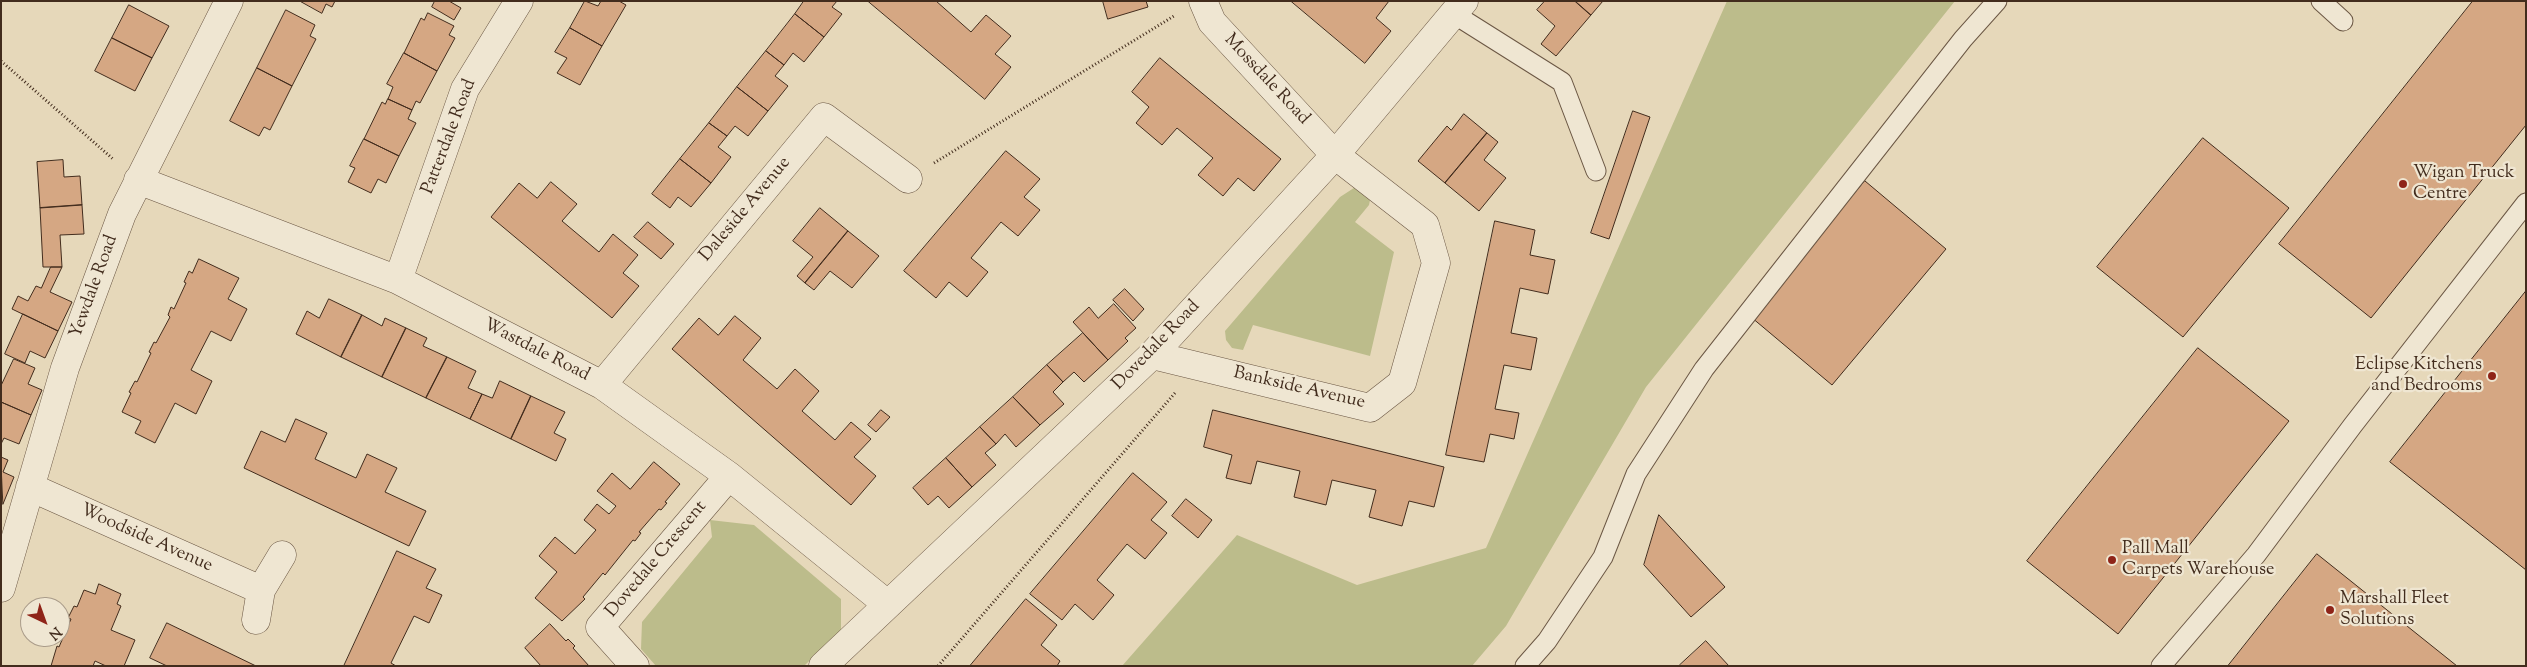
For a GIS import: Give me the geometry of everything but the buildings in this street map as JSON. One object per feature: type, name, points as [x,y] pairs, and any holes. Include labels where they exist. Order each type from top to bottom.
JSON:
[{"type":"street","name":"Yewdale Road","points":[[1,588],[65,368],[122,214],[229,1]]},
{"type":"street","name":"Patterdale Road","points":[[398,280],[465,89],[519,1]]},
{"type":"street","name":"Mossdale Road","points":[[1192,6],[1212,22],[1336,154]]},
{"type":"street","name":"Dovedale Road","points":[[824,666],[887,604],[1152,355],[1336,154],[1459,7]]},
{"type":"street","name":"Daleside Avenue","points":[[602,385],[824,117],[908,179]]},
{"type":"street","name":"Bankside Avenue","points":[[1152,355],[1370,408],[1402,383],[1436,263],[1425,225],[1336,154]]},
{"type":"street","name":"Wastdale Road","points":[[138,180],[398,280],[602,385],[729,476],[887,604]]},
{"type":"street","name":"Dovedale Crescent","points":[[635,666],[600,628],[729,476]]},
{"type":"street","name":"Woodside Avenue","points":[[30,487],[261,590]]},
{"type":"street","points":[[256,620],[261,590],[282,555]]},
{"type":"lane","points":[[1526,666],[1547,641],[1603,557],[1636,474],[1704,369],[1939,69],[1997,1]]},
{"type":"lane","points":[[2321,1],[2343,21]]},
{"type":"lane","points":[[1459,7],[1562,82],[1596,171]]},
{"type":"lane","points":[[2161,666],[2256,555],[2353,425],[2526,203]]},
{"type":"path","points":[[908,179],[1192,6]]},
{"type":"path","points":[[1,61],[138,180]]},
{"type":"path","points":[[938,666],[1199,366]]},
{"type":"green space","points":[[1727,1],[1955,1],[1646,387],[1506,626],[1472,666],[1122,666],[1237,535],[1357,585],[1486,548]]},
{"type":"green space","points":[[1357,186],[1371,195],[1369,205],[1355,222],[1394,252],[1370,356],[1253,325],[1243,350],[1232,348],[1226,340],[1225,331],[1340,197]]},
{"type":"green space","points":[[710,520],[754,525],[841,599],[841,630],[804,666],[656,666],[641,649],[642,622],[712,537]]},
{"type":"place","name":"Wigan Truck Centre","points":[[2403,184]]},
{"type":"place","name":"Eclipse Kitchens and Bedrooms","points":[[2492,376]]},
{"type":"place","name":"Pall Mall Carpets Warehouse","points":[[2112,560]]},
{"type":"place","name":"Marshall Fleet Solutions","points":[[2330,610]]}]
